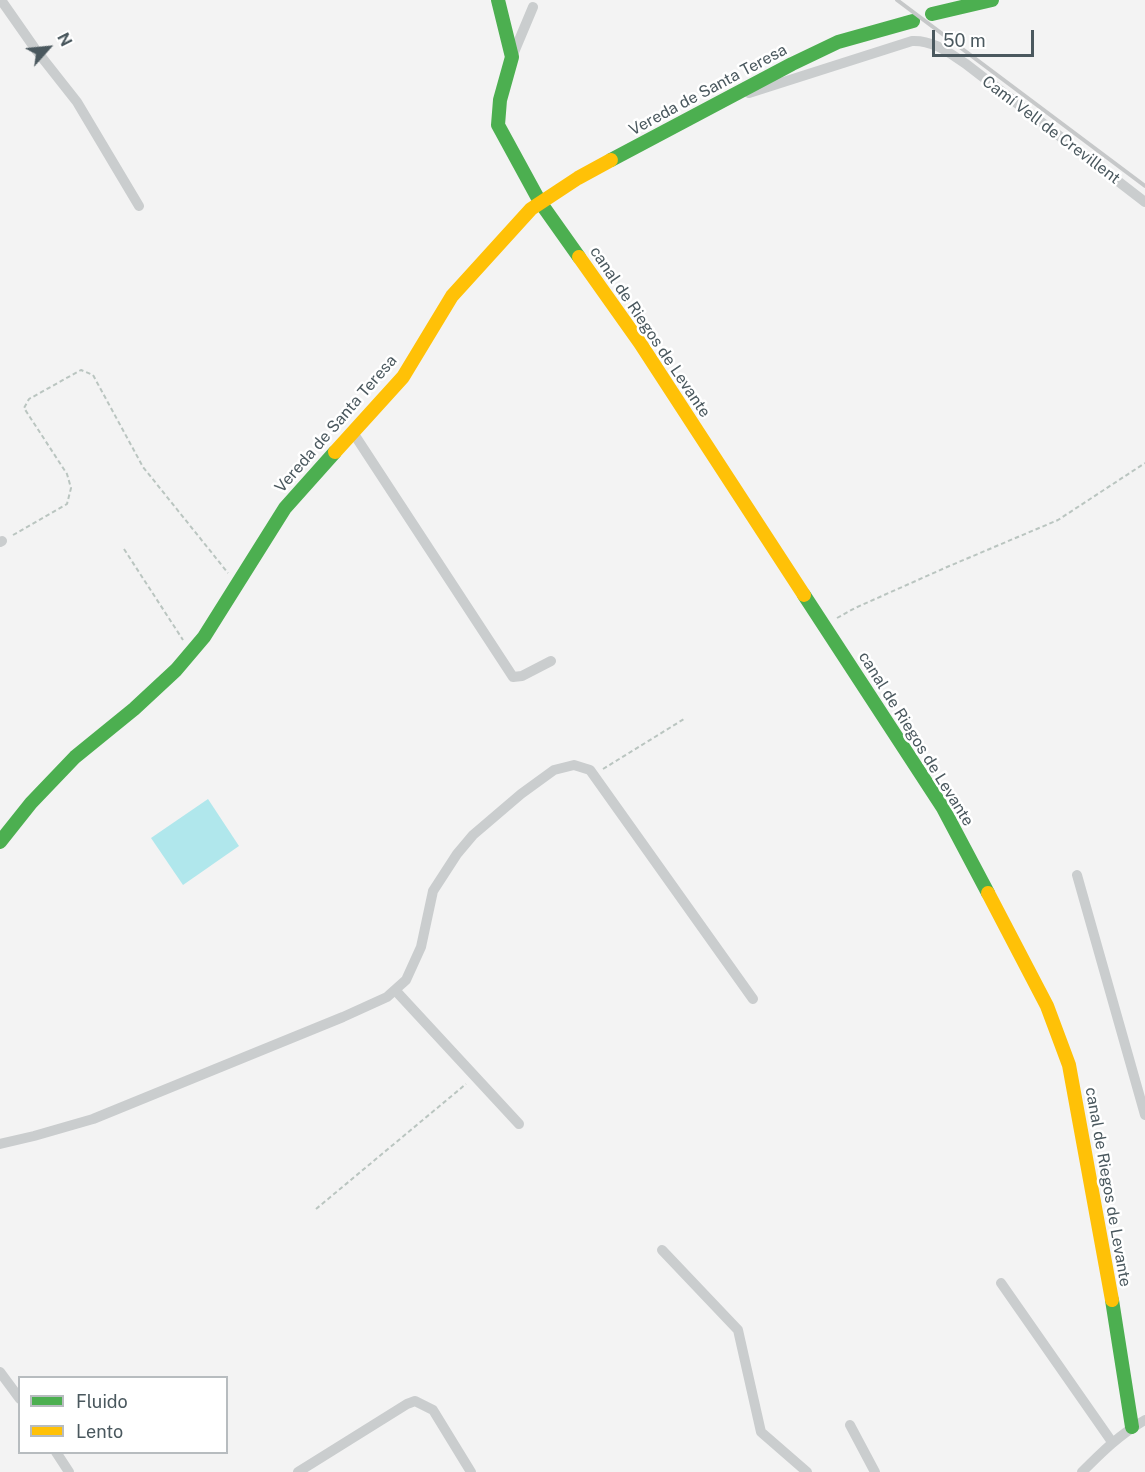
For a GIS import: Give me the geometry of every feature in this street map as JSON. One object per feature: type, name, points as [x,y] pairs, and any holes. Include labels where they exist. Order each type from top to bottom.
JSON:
[{"type":"street","points":[[1,0],[36,50],[77,102],[139,206]]},
{"type":"street","points":[[498,0],[512,57]]},
{"type":"street","points":[[932,14],[992,0]]},
{"type":"street","points":[[512,57],[533,7]]},
{"type":"street","name":"Vereda de Santa Teresa","points":[[0,842],[31,803],[75,757],[134,710],[176,670],[204,637],[285,508],[403,377],[452,296],[495,247],[540,202],[578,178],[838,42],[913,21]]},
{"type":"street","name":"Camí Vell de Crevillent","points":[[720,102],[912,41],[928,42],[966,64],[1145,202]]},
{"type":"street","name":"canal de Riegos de Levante","points":[[512,57],[500,100],[498,125],[540,202],[640,343],[943,808],[1047,1006],[1069,1065],[1111,1293],[1131,1427]]},
{"type":"street","points":[[352,431],[513,677],[522,676],[551,661]]},
{"type":"street","points":[[0,1144],[93,1119],[387,997],[406,980],[421,947],[433,891],[472,835],[554,770],[574,765],[590,770],[753,999]]},
{"type":"street","points":[[1077,876],[1145,1115]]},
{"type":"street","points":[[395,990],[519,1124]]},
{"type":"street","points":[[662,1250],[738,1330],[761,1432],[807,1472]]},
{"type":"street","points":[[1001,1284],[1112,1442]]},
{"type":"street","points":[[0,1372],[18,1397]]},
{"type":"street","points":[[298,1472],[406,1404],[415,1401],[433,1410],[471,1472]]},
{"type":"street","points":[[1082,1472],[1112,1442],[1131,1427],[1145,1420]]},
{"type":"street","points":[[850,1425],[875,1472]]},
{"type":"street","points":[[57,1454],[69,1472]]},
{"type":"path","points":[[1,541],[67,504],[71,488],[67,474],[24,408],[29,399],[81,370],[93,375],[143,467],[236,583]]},
{"type":"path","points":[[824,625],[855,608],[1058,520],[1145,463]]},
{"type":"path","points":[[124,549],[191,652]]},
{"type":"path","points":[[593,775],[684,720]]},
{"type":"path","points":[[316,1209],[475,1076]]},
{"type":"water","points":[[208,799],[239,846],[183,885],[151,838]]},
{"type":"railway","points":[[897,0],[1145,186]]},
{"type":"traffic: fast","points":[[498,0],[512,57],[500,100],[498,125],[540,202],[579,257]]},
{"type":"traffic: fast","points":[[932,14],[992,0]]},
{"type":"traffic: fast","points":[[611,160],[838,42],[913,21]]},
{"type":"traffic: fast","points":[[0,842],[31,803],[75,757],[134,709],[176,670],[204,637],[285,508],[335,452]]},
{"type":"traffic: fast","points":[[804,595],[943,808],[988,893]]},
{"type":"traffic: fast","points":[[1112,1300],[1132,1427]]},
{"type":"traffic: slow","points":[[335,452],[403,377],[452,296],[531,209],[578,178],[611,160]]},
{"type":"traffic: slow","points":[[579,257],[640,343],[804,595]]},
{"type":"traffic: slow","points":[[988,893],[1047,1006],[1069,1065],[1112,1300]]}]
